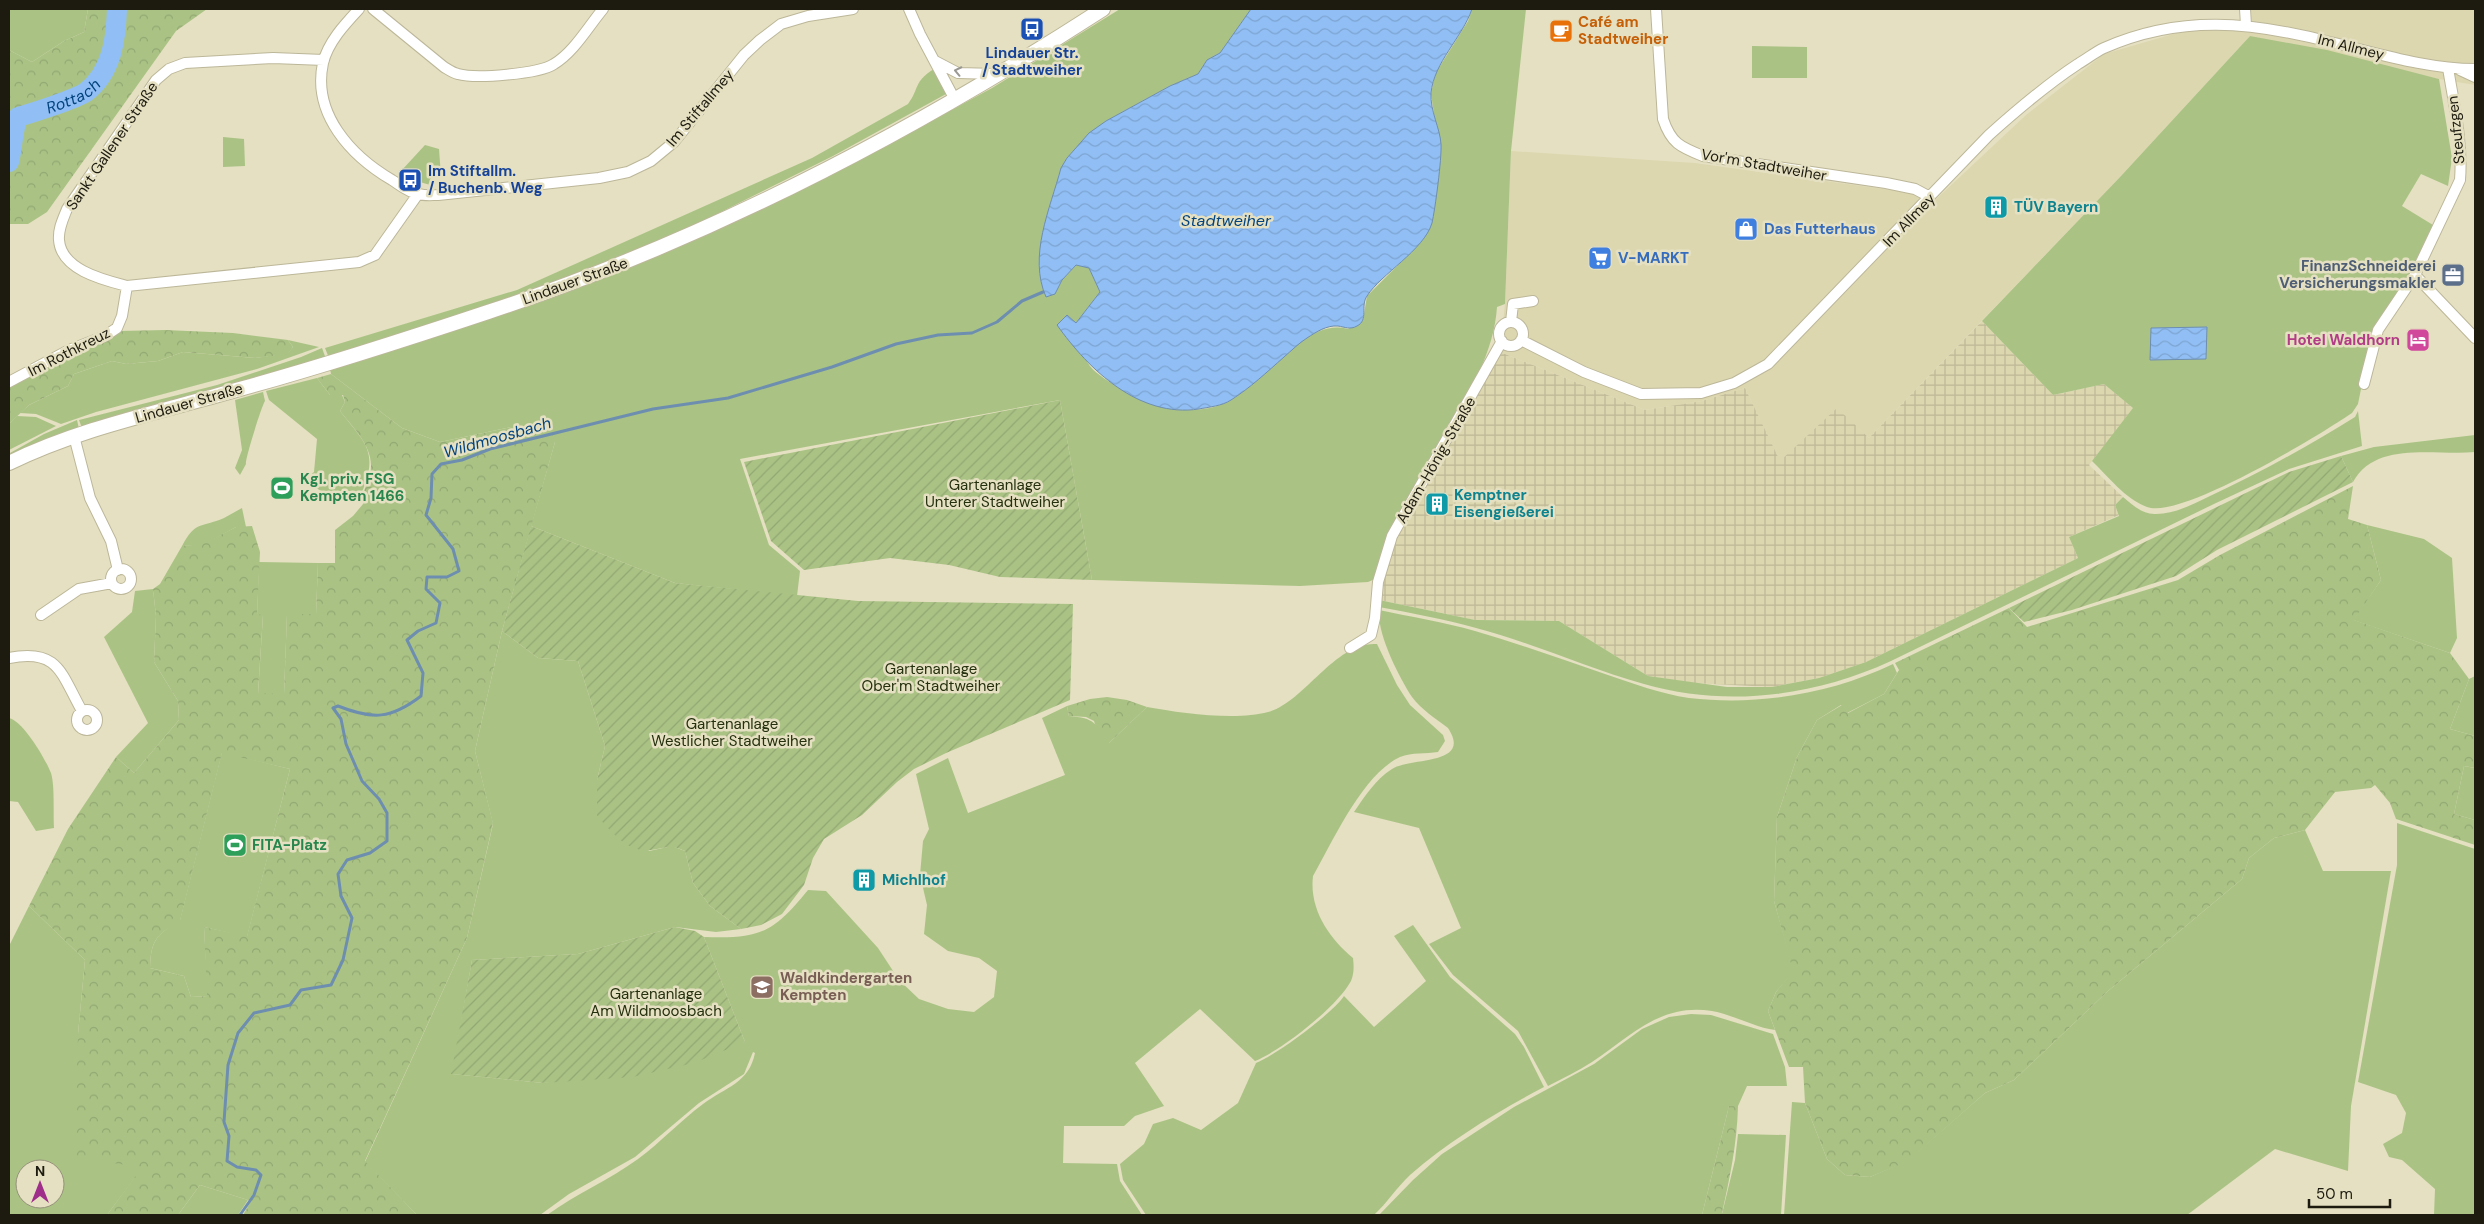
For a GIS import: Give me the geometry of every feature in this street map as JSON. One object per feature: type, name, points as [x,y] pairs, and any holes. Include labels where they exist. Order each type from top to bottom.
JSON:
[{"type":"main road","name":"Lindauer Straße","points":[[9,463],[74,436],[337,361],[596,274],[672,244],[838,164],[1019,62],[1103,9]]},
{"type":"street","points":[[359,9],[330,45],[324,60],[323,93],[328,116],[346,144],[371,168],[418,194]]},
{"type":"street","points":[[373,9],[444,67],[457,74],[481,77],[537,70],[554,65],[603,9]]},
{"type":"street","name":"Im Stiftallmey","points":[[418,194],[458,193],[590,179],[628,172],[651,161],[674,142],[744,55],[781,24],[799,18],[853,9]]},
{"type":"street","points":[[909,9],[954,98]]},
{"type":"street","name":"Vor'm Stadtweiher","points":[[1656,9],[1663,119],[1668,136],[1682,148],[1702,156],[1886,183],[1915,189],[1930,197]]},
{"type":"street","points":[[2245,9],[2246,25]]},
{"type":"street","name":"Im Allmey","points":[[1502,341],[1512,346],[1521,340],[1584,372],[1641,394],[1701,392],[1734,383],[1768,364],[1989,135],[2023,105],[2103,48],[2146,34],[2188,24],[2246,25],[2310,36],[2452,69],[2475,77]]},
{"type":"street","name":"Sankt Gallener Straße","points":[[324,60],[272,58],[185,64],[169,68],[156,80],[67,209],[59,230],[59,241],[62,251],[78,270],[102,280],[127,286],[358,262],[375,255],[418,194]]},
{"type":"street","points":[[934,60],[958,72],[998,74]]},
{"type":"street","name":"Im Allmey","points":[[2452,69],[2475,67]]},
{"type":"street","name":"Steufzgen","points":[[2364,384],[2378,330],[2415,275],[2460,180],[2461,163],[2452,69]]},
{"type":"street","points":[[2415,275],[2475,338]]},
{"type":"street","name":"Im Rothkreuz","points":[[9,382],[69,350],[105,336],[117,328],[122,316],[127,286]]},
{"type":"street","points":[[1511,322],[1513,304],[1533,301]]},
{"type":"street","points":[[1502,341],[1499,334],[1501,327],[1511,322],[1521,326],[1524,333],[1521,340]]},
{"type":"street","name":"Adam-Hönig-Straße","points":[[1350,648],[1371,635],[1375,618],[1378,582],[1392,536],[1442,451],[1502,341]]},
{"type":"street","points":[[74,436],[90,498],[111,540],[118,570]]},
{"type":"street","points":[[118,570],[127,571],[131,577],[130,583],[126,588],[119,589],[112,583],[113,574],[118,570]]},
{"type":"street","points":[[41,615],[79,589],[112,583]]},
{"type":"street","points":[[9,658],[28,654],[51,660],[82,711]]},
{"type":"shaded area","points":[[2246,9],[2475,9],[2475,85],[2439,79],[2250,36],[2121,176],[1869,438],[1837,409],[1780,462],[1745,388],[1702,401],[1645,410],[1500,352],[1505,304],[1511,151],[1695,163],[1913,193],[1932,203],[2026,115],[2104,54],[2187,30],[2249,31]]},
{"type":"shaded area","points":[[1982,321],[2053,395],[2104,384],[2134,408],[2089,465],[2123,497],[2115,505],[2119,515],[2069,537],[2078,558],[1866,662],[1819,678],[1772,687],[1691,683],[1648,676],[1559,621],[1475,620],[1379,600],[1381,582],[1395,537],[1500,352],[1645,410],[1702,401],[1745,388],[1780,461],[1837,408],[1869,438]]},
{"type":"green space","points":[[9,9],[88,9],[84,32],[64,41],[32,62],[9,50]]},
{"type":"green space","points":[[88,9],[207,9],[176,31],[47,212],[28,224],[9,224],[9,50],[32,62],[64,41],[84,32]]},
{"type":"green space","points":[[1120,9],[1251,9],[1220,53],[1207,60],[1198,74],[1170,86],[1106,121],[1067,158],[1061,169],[1054,197],[1055,293],[1062,280],[1076,265],[1089,267],[1100,292],[1076,323],[1091,368],[1109,381],[1145,401],[1169,408],[1194,410],[1218,406],[1229,401],[1243,392],[1301,342],[1316,333],[1332,328],[1348,329],[1363,320],[1367,296],[1414,249],[1441,144],[1436,127],[1431,94],[1435,74],[1468,21],[1472,9],[1526,9],[1511,151],[1505,304],[1497,307],[1491,341],[1479,373],[1375,579],[1368,582],[1300,586],[1092,580],[1060,400],[740,459],[769,545],[800,571],[797,596],[675,583],[531,526],[555,442],[511,427],[440,442],[402,428],[331,374],[330,369],[596,281],[674,249],[841,170],[992,88]]},
{"type":"green space","points":[[2250,36],[2327,50],[2439,79],[2452,158],[2448,186],[2421,174],[2402,206],[2433,225],[2412,273],[2389,308],[2362,384],[2358,404],[2352,413],[2282,456],[2218,489],[2164,508],[2147,507],[2131,499],[2092,461],[2133,408],[2104,384],[2053,395],[1982,321],[2121,176]]},
{"type":"green space","points":[[1752,46],[1807,47],[1807,78],[1752,78]]},
{"type":"green space","points":[[934,69],[946,94],[833,156],[669,238],[593,269],[329,358],[325,348],[517,290],[812,158],[908,104],[920,82]]},
{"type":"green space","points":[[223,137],[244,139],[245,166],[223,167]]},
{"type":"green space","points":[[425,145],[439,149],[441,176],[431,177],[430,185],[410,179],[401,171]]},
{"type":"green space","points":[[165,330],[233,333],[288,340],[293,347],[288,354],[255,358],[183,352],[158,361],[126,364],[112,361],[74,374],[68,386],[29,405],[9,424],[9,384],[119,331]]},
{"type":"green space","points":[[288,340],[319,347],[257,369],[96,412],[61,424],[36,414],[20,413],[29,405],[68,386],[74,374],[112,361],[126,364],[158,361],[183,352],[255,358],[288,353],[293,347]]},
{"type":"green space","points":[[322,348],[326,359],[82,428],[79,420],[217,385],[301,357]]},
{"type":"green space","points":[[331,374],[402,428],[440,442],[511,427],[552,429],[555,442],[502,631],[475,751],[493,823],[467,938],[365,1161],[417,1215],[243,1215],[251,1201],[200,1185],[178,1215],[107,1215],[142,1167],[74,1158],[78,1034],[85,960],[29,906],[68,829],[116,757],[134,773],[179,720],[178,701],[154,662],[156,616],[153,589],[160,584],[182,546],[203,544],[236,527],[252,526],[260,552],[257,614],[263,615],[258,693],[284,694],[287,614],[316,614],[318,563],[335,563],[335,530],[353,516],[363,504],[363,495],[371,465],[367,448],[340,411],[345,402],[343,395],[330,395],[317,378]],"holes":[[[222,753],[290,769],[247,936],[204,927],[207,996],[191,997],[184,976],[150,968],[152,951],[156,939],[165,930],[180,921]]]},
{"type":"green space","points":[[317,378],[330,395],[342,395],[345,402],[340,411],[367,448],[369,467],[362,492],[324,493],[304,480],[314,472],[317,439],[269,400],[266,391]]},
{"type":"green space","points":[[263,392],[265,401],[254,432],[246,464],[240,475],[235,468],[242,450],[235,400]]},
{"type":"green space","name":"Gartenanlage Unterer Stadtweiher","points":[[1060,400],[1092,580],[1000,577],[949,565],[890,558],[804,570],[771,541],[744,462]]},
{"type":"green space","points":[[2358,411],[2362,446],[2289,469],[1891,661],[1832,683],[1801,690],[1770,695],[1739,696],[1675,691],[1623,678],[1476,628],[1379,607],[1379,600],[1475,620],[1559,621],[1648,676],[1727,687],[1772,687],[1819,678],[1866,662],[2078,558],[2069,537],[2119,516],[2115,505],[2123,497],[2138,509],[2151,514],[2163,514],[2184,508],[2284,459],[2355,417]]},
{"type":"green space","points":[[17,416],[36,417],[56,426],[9,450],[9,424]]},
{"type":"green space","points":[[77,420],[79,429],[11,456],[10,453],[44,434]]},
{"type":"green space","points":[[2475,435],[2475,452],[2425,452],[2391,455],[2376,460],[2363,469],[2353,482],[2341,456],[2374,447]]},
{"type":"green space","points":[[2341,456],[2353,482],[2217,550],[2176,576],[2072,610],[2024,622],[2009,608],[2289,472]]},
{"type":"green space","points":[[2353,486],[2348,519],[2367,525],[2381,580],[2354,620],[2450,653],[2469,679],[2450,729],[2475,736],[2475,768],[2464,766],[2454,814],[2475,820],[2475,845],[2396,819],[2390,803],[2375,785],[2371,788],[2335,792],[2305,830],[2274,838],[2249,858],[2242,879],[2108,991],[2014,1080],[1985,1093],[1908,1161],[1870,1177],[1845,1175],[1827,1159],[1805,1103],[1803,1067],[1789,1067],[1768,1011],[1776,992],[1793,971],[1774,901],[1777,817],[1797,757],[1817,720],[1842,705],[1848,713],[1884,694],[1899,670],[1895,663],[2009,608],[2027,627],[2178,580],[2220,555]]},
{"type":"green space","points":[[242,508],[246,527],[236,527],[203,545],[182,546],[195,528],[224,518]]},
{"type":"green space","points":[[2367,525],[2424,539],[2452,558],[2457,638],[2450,653],[2353,620],[2381,580]]},
{"type":"green space","name":"Gartenanlage Westlicher Stadtweiher","points":[[531,526],[675,583],[858,601],[1073,604],[1070,700],[946,753],[914,769],[897,782],[862,815],[824,839],[813,858],[804,885],[782,914],[761,925],[741,929],[710,906],[693,883],[685,851],[671,847],[651,850],[634,848],[620,840],[597,816],[597,780],[605,746],[578,661],[538,658],[502,631]]},
{"type":"green space","points":[[259,562],[318,563],[316,615],[287,615],[284,694],[258,694],[263,615],[257,615]]},
{"type":"green space","points":[[153,589],[156,616],[154,662],[178,701],[179,720],[134,773],[116,757],[148,723],[104,637],[132,612],[135,591]]},
{"type":"green space","points":[[1379,610],[1475,631],[1647,688],[1689,698],[1742,700],[1794,695],[1844,683],[1893,664],[1897,673],[1884,694],[1847,713],[1841,705],[1817,720],[1797,757],[1777,817],[1774,901],[1794,971],[1776,992],[1768,1011],[1775,1030],[1712,1011],[1694,1010],[1677,1012],[1661,1017],[1633,1032],[1592,1062],[1548,1086],[1518,1031],[1453,975],[1429,944],[1461,928],[1419,828],[1354,812],[1386,773],[1401,765],[1446,755],[1452,749],[1454,740],[1448,728],[1420,706],[1407,689],[1385,643],[1379,620]]},
{"type":"green space","points":[[502,631],[538,658],[578,661],[605,746],[597,780],[649,851],[672,846],[685,851],[693,883],[710,906],[741,929],[716,932],[675,927],[578,954],[472,960],[452,1074],[544,1083],[745,1042],[704,937],[739,937],[764,930],[785,916],[808,890],[826,891],[878,948],[899,980],[919,999],[948,1009],[974,1012],[994,997],[997,971],[979,958],[948,951],[924,934],[927,905],[920,875],[923,841],[929,829],[916,774],[948,758],[968,813],[1065,775],[1042,718],[1067,706],[1069,716],[1084,718],[1094,723],[1109,743],[1147,707],[1208,715],[1255,715],[1282,706],[1347,652],[1362,646],[1377,644],[1397,685],[1410,705],[1443,735],[1445,741],[1438,752],[1400,757],[1386,766],[1374,778],[1350,810],[1313,876],[1314,900],[1322,922],[1336,941],[1353,958],[1354,970],[1351,981],[1334,1003],[1294,1038],[1255,1061],[1200,1009],[1135,1063],[1164,1106],[1135,1116],[1124,1126],[1064,1126],[1063,1163],[1117,1164],[1120,1181],[1142,1215],[547,1215],[638,1159],[695,1111],[742,1078],[752,1063],[755,1053],[753,1052],[744,1074],[699,1103],[635,1157],[569,1194],[540,1215],[417,1215],[365,1162],[467,938],[493,824],[475,751]]},
{"type":"green space","points":[[2475,676],[2475,736],[2450,729],[2469,679]]},
{"type":"green space","points":[[1107,697],[1127,700],[1147,707],[1109,743],[1101,743],[1094,721],[1086,717],[1069,716],[1067,706],[1090,699]]},
{"type":"green space","points":[[9,718],[21,726],[27,733],[44,758],[51,773],[54,828],[36,831],[18,802],[9,801]]},
{"type":"green space","name":"FITA-Platz","points":[[222,752],[290,769],[247,937],[204,927],[208,996],[191,997],[184,976],[150,968],[152,951],[160,934],[180,920]]},
{"type":"green space","points":[[2464,766],[2475,768],[2475,820],[2454,814]]},
{"type":"green space","points":[[2397,823],[2475,849],[2475,1215],[2434,1215],[2435,1189],[2402,1160],[2389,1157],[2383,1144],[2402,1133],[2406,1113],[2396,1095],[2358,1082],[2397,865]]},
{"type":"green space","points":[[2305,830],[2323,871],[2391,871],[2351,1106],[2348,1171],[2275,1149],[2187,1215],[1784,1215],[1792,1102],[1805,1103],[1827,1159],[1845,1175],[1870,1177],[1908,1160],[1985,1093],[2014,1080],[2108,991],[2242,879],[2249,858],[2274,838]]},
{"type":"green space","points":[[29,906],[85,960],[78,1034],[143,1167],[107,1215],[9,1215],[9,946]]},
{"type":"green space","points":[[1413,925],[1450,977],[1515,1034],[1524,1047],[1544,1087],[1491,1117],[1425,1162],[1410,1175],[1374,1215],[1146,1215],[1123,1180],[1120,1164],[1144,1144],[1153,1124],[1173,1118],[1201,1130],[1238,1103],[1256,1063],[1303,1033],[1338,1004],[1344,996],[1374,1027],[1426,981],[1394,936]]},
{"type":"green space","name":"Gartenanlage Am Wildmoosbach","points":[[675,927],[695,931],[704,937],[745,1042],[694,1063],[633,1077],[544,1083],[451,1074],[472,960],[578,954]]},
{"type":"green space","points":[[1691,1014],[1711,1015],[1773,1034],[1785,1067],[1787,1086],[1747,1086],[1738,1106],[1729,1106],[1702,1215],[1379,1215],[1442,1154],[1514,1107],[1594,1064],[1642,1029],[1669,1017]]},
{"type":"green space","points":[[1729,1106],[1738,1106],[1733,1160],[1722,1213],[1760,1215],[1702,1215]]},
{"type":"green space","points":[[1738,1134],[1786,1135],[1781,1215],[1722,1214],[1735,1160]]},
{"type":"green space","points":[[200,1185],[248,1200],[238,1215],[178,1215]]},
{"type":"water","name":"Stadtweiher","points":[[1251,9],[1472,9],[1462,30],[1437,71],[1433,82],[1431,100],[1441,144],[1438,184],[1432,223],[1427,233],[1412,252],[1382,279],[1367,296],[1364,304],[1363,320],[1357,326],[1350,328],[1330,327],[1314,333],[1245,390],[1224,404],[1199,409],[1177,410],[1156,406],[1136,398],[1100,374],[1057,325],[1067,315],[1076,323],[1100,292],[1089,268],[1076,265],[1062,280],[1055,294],[1046,297],[1039,265],[1040,249],[1047,216],[1061,168],[1067,158],[1089,133],[1106,121],[1170,86],[1198,74],[1207,60],[1220,53]]},
{"type":"water","points":[[2207,327],[2206,359],[2150,360],[2151,328]]},
{"type":"waterway","name":"Rottach","points":[[9,162],[18,117],[81,95],[95,84],[102,75],[114,43],[117,9]]},
{"type":"waterway","name":"Wildmoosbach","points":[[240,1215],[254,1195],[261,1175],[256,1170],[237,1167],[227,1161],[229,1136],[224,1122],[228,1065],[238,1033],[254,1013],[290,1005],[301,990],[331,985],[343,960],[352,918],[341,896],[338,874],[347,860],[370,853],[387,841],[387,813],[379,799],[362,781],[346,744],[341,719],[333,708],[338,706],[362,714],[381,715],[400,709],[421,696],[423,673],[407,640],[418,631],[436,623],[440,603],[426,589],[427,577],[447,577],[459,571],[453,549],[426,515],[431,498],[432,474],[441,464],[462,460],[490,449],[653,409],[728,398],[832,367],[896,344],[938,335],[972,333],[997,322],[1022,301],[1043,292]]},
{"type":"place","name":"Lindauer Str. / Stadtweiher","points":[[1032,29]]},
{"type":"place","name":"Café am Stadtweiher","points":[[1561,31]]},
{"type":"place","name":"Im Stiftallm. / Buchenb. Weg","points":[[410,180]]},
{"type":"place","name":"TÜV Bayern","points":[[1996,207]]},
{"type":"place","name":"Das Futterhaus","points":[[1746,229]]},
{"type":"place","name":"V-MARKT","points":[[1600,258]]},
{"type":"place","name":"FinanzSchneiderei Versicherungsmakler","points":[[2453,275]]},
{"type":"place","name":"Hotel Waldhorn","points":[[2418,340]]},
{"type":"place","name":"Kgl. priv. FSG Kempten 1466","points":[[282,488]]},
{"type":"place","name":"Kemptner Eisengießerei","points":[[1437,504]]},
{"type":"place","name":"FITA-Platz","points":[[235,845]]},
{"type":"place","name":"Michlhof","points":[[864,880]]},
{"type":"place","name":"Waldkindergarten Kempten","points":[[762,987]]},
{"type":"park label","name":"Gartenanlage Ober'm Stadtweiher","points":[[931,678]]}]
